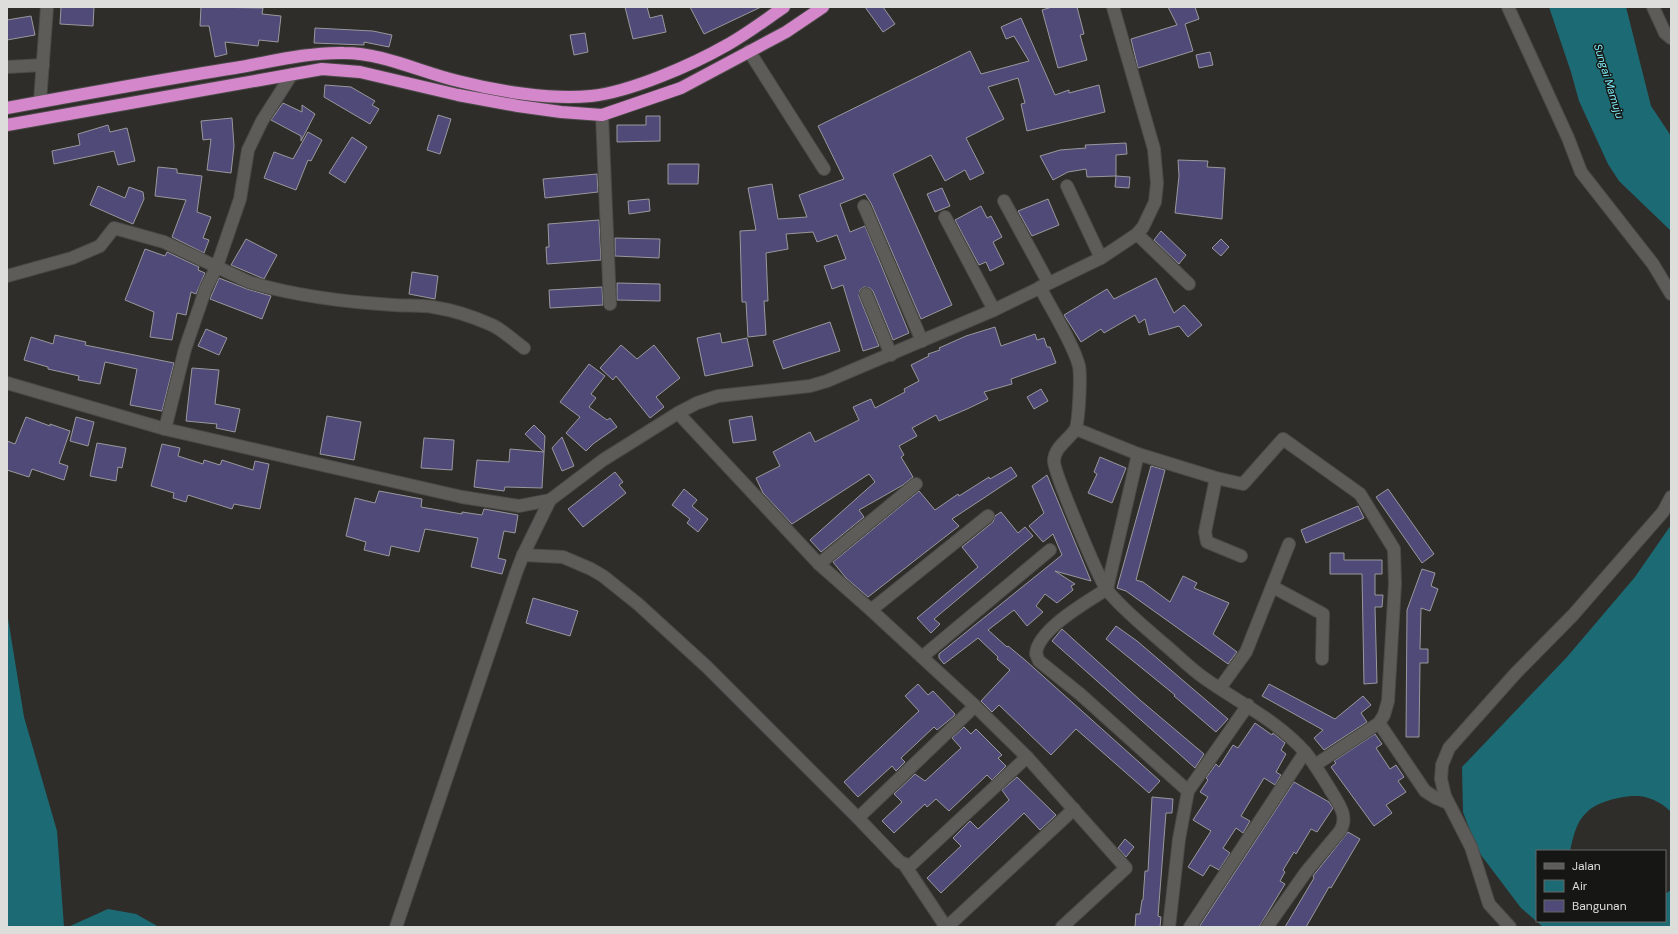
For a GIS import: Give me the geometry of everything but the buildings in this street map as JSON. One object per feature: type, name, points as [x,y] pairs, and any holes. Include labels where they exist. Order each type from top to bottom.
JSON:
[{"type":"highway","points":[[7,108],[322,54],[345,52],[382,58],[458,81],[538,95],[565,98],[591,96],[613,93],[673,71],[727,46],[784,7]]},
{"type":"highway","points":[[7,125],[322,69],[346,70],[518,106],[561,112],[602,115],[682,88],[786,32],[824,7]]},
{"type":"highway","points":[[34,121],[35,102]]},
{"type":"street","points":[[35,102],[43,65],[47,7]]},
{"type":"street","points":[[396,927],[522,555],[550,500],[603,460],[678,413],[697,403],[718,396],[810,386],[827,381],[994,310],[1044,284],[1100,258],[1137,234],[1148,218],[1155,202],[1157,183],[1154,149],[1113,7]]},
{"type":"street","points":[[1508,7],[1568,138],[1581,172],[1653,264],[1671,294]]},
{"type":"street","points":[[1653,7],[1665,33],[1671,38]]},
{"type":"street","points":[[749,51],[824,169]]},
{"type":"street","points":[[7,67],[43,65]]},
{"type":"street","points":[[165,429],[185,348],[206,288],[218,266],[240,199],[248,150],[262,121],[292,74]]},
{"type":"street","points":[[602,115],[610,304]]},
{"type":"street","points":[[1067,186],[1100,258]]},
{"type":"street","points":[[1004,201],[1044,284],[1079,366],[1079,400],[1076,429],[1056,452],[1054,461],[1062,487],[1106,589],[1139,622],[1200,675],[1248,705],[1276,726],[1305,752],[1342,808],[1343,826],[1306,872],[1267,927]]},
{"type":"street","points":[[864,206],[922,341]]},
{"type":"street","points":[[945,217],[994,310]]},
{"type":"street","points":[[7,276],[72,258],[100,246],[114,228],[164,242],[218,266],[249,282],[276,289],[395,306],[433,306],[472,317],[493,326],[524,348]]},
{"type":"street","points":[[1137,234],[1189,284]]},
{"type":"street","points":[[866,294],[890,354]]},
{"type":"street","points":[[7,383],[165,429],[494,503],[519,506],[550,500]]},
{"type":"street","points":[[678,413],[820,564],[975,706],[1027,757],[1126,868],[1062,927]]},
{"type":"street","points":[[1076,429],[1138,454],[1216,478],[1243,484],[1283,439],[1360,494],[1394,549],[1395,584],[1388,701],[1384,715],[1379,723],[1315,765]]},
{"type":"street","points":[[1138,454],[1106,589],[1072,612],[1052,629],[1040,641],[1036,654],[1040,661],[1080,694],[1188,791]]},
{"type":"street","points":[[1216,478],[1205,532],[1207,542],[1241,556]]},
{"type":"street","points":[[820,564],[916,484]]},
{"type":"street","points":[[1510,927],[1489,904],[1471,847],[1445,796],[1441,779],[1442,765],[1449,748],[1515,674],[1573,615],[1662,512],[1671,497]]},
{"type":"street","points":[[871,610],[988,516]]},
{"type":"street","points":[[1220,688],[1246,652],[1289,544]]},
{"type":"street","points":[[922,657],[1050,550]]},
{"type":"street","points":[[522,555],[563,557],[603,576],[638,604],[707,667],[904,864],[946,927],[1074,809]]},
{"type":"street","points":[[1273,587],[1323,614],[1322,659]]},
{"type":"street","points":[[1169,927],[1179,839],[1188,791],[1248,705]]},
{"type":"street","points":[[858,818],[975,706]]},
{"type":"street","points":[[1379,723],[1425,791],[1448,803]]},
{"type":"street","points":[[1190,927],[1305,752]]},
{"type":"street","points":[[904,864],[908,865],[915,861],[1027,757]]},
{"type":"water","name":"Sungai Mamuju","points":[[1549,7],[1626,7],[1651,106],[1671,136],[1671,231],[1619,181],[1608,164],[1579,101]]},
{"type":"water","points":[[1671,525],[1671,812],[1653,799],[1645,797],[1631,796],[1606,801],[1592,808],[1580,820],[1572,840],[1570,850],[1536,850],[1536,921],[1521,908],[1478,851],[1463,812],[1462,767],[1567,657],[1635,577]]},
{"type":"water","points":[[7,612],[24,717],[57,831],[64,927],[7,927]]},
{"type":"water","points":[[1671,890],[1671,927],[1543,927],[1537,922],[1666,922],[1666,893]]},
{"type":"water","points":[[108,909],[136,914],[159,927],[68,927]]}]
